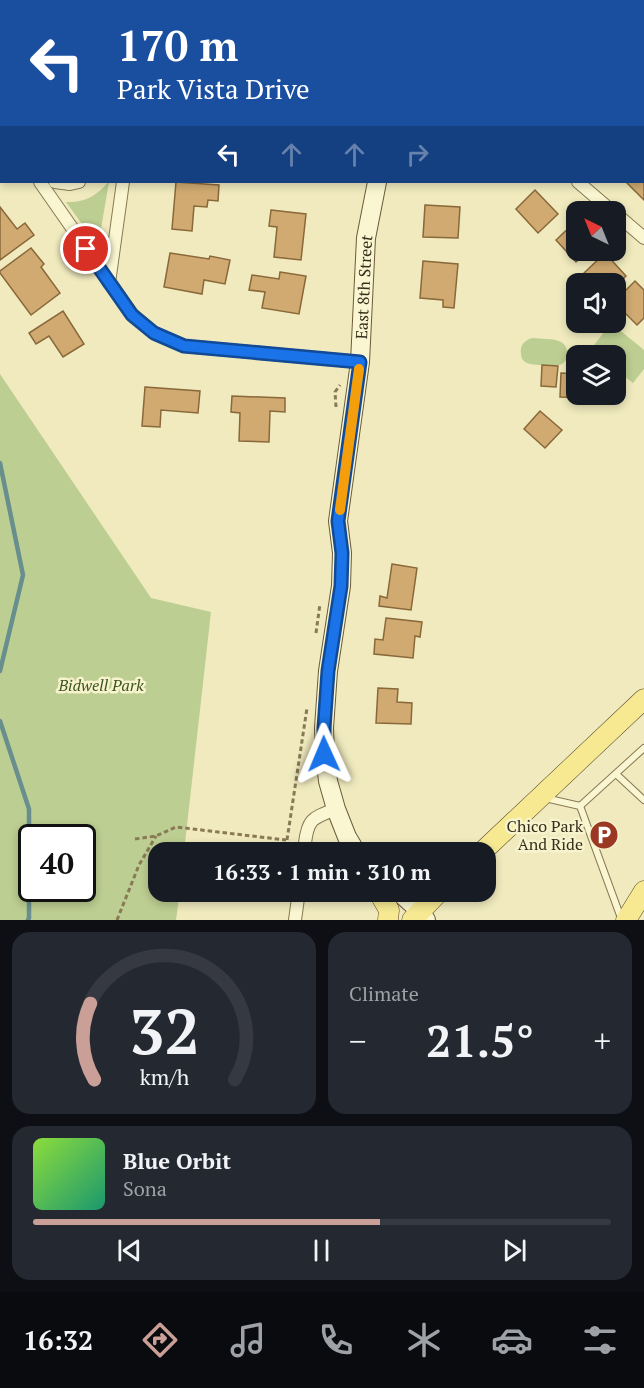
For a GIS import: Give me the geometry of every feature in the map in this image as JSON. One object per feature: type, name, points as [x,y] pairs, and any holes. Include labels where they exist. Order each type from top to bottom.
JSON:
[{"type":"main road","points":[[493,842],[644,699]]},
{"type":"main road","points":[[624,920],[644,891]]},
{"type":"main road","points":[[384,902],[389,910],[388,920]]},
{"type":"main road","points":[[419,917],[432,902]]},
{"type":"street","points":[[41,183],[132,315],[154,333],[184,346],[360,362]]},
{"type":"street","points":[[109,283],[123,183]]},
{"type":"street","name":"East 8th Street","points":[[350,842],[336,809],[328,781],[324,754],[324,728],[328,671],[341,586],[342,553],[338,521],[360,362],[366,238],[377,183]]},
{"type":"street","points":[[579,183],[601,201]]},
{"type":"street","points":[[626,222],[644,238]]},
{"type":"street","points":[[305,842],[307,828],[311,822],[318,816],[336,809]]},
{"type":"street","points":[[295,920],[297,902]]},
{"type":"street","points":[[407,902],[419,917]]},
{"type":"lane","points":[[580,806],[644,748]]},
{"type":"lane","points":[[616,774],[644,800]]},
{"type":"lane","points":[[540,797],[580,806]]},
{"type":"lane","points":[[580,806],[624,920]]},
{"type":"path","points":[[335,416],[335,392],[344,380]]},
{"type":"path","points":[[315,640],[321,600]]},
{"type":"path","points":[[287,840],[307,708]]},
{"type":"path","points":[[135,839],[156,836],[176,827],[293,841]]},
{"type":"path","points":[[117,920],[139,865],[156,836]]},
{"type":"green space","points":[[109,183],[98,246],[66,202],[90,198]]},
{"type":"green space","points":[[603,333],[623,333],[644,350],[644,369],[633,383],[626,378],[626,345],[594,345]]},
{"type":"green space","points":[[532,338],[561,342],[566,347],[566,360],[559,365],[529,364],[522,359],[521,349],[525,341]]},
{"type":"green space","name":"Bidwell Park","points":[[0,374],[151,598],[211,612],[185,842],[148,842],[148,902],[178,902],[176,920],[0,920]]},
{"type":"building","points":[[176,183],[219,185],[218,201],[208,200],[207,207],[194,206],[192,231],[172,229]]},
{"type":"building","points":[[627,183],[644,183],[644,200]]},
{"type":"building","points":[[535,190],[558,214],[538,233],[516,209]]},
{"type":"building","points":[[425,205],[460,207],[458,238],[423,237]]},
{"type":"building","points":[[0,207],[17,229],[25,223],[34,235],[0,260]]},
{"type":"building","points":[[271,210],[306,214],[301,260],[274,257],[277,227],[269,226]]},
{"type":"building","points":[[566,231],[566,251],[556,240]]},
{"type":"building","points":[[31,248],[44,264],[41,267],[60,293],[31,315],[0,271]]},
{"type":"building","points":[[170,253],[230,260],[225,284],[204,280],[202,294],[164,287]]},
{"type":"building","points":[[423,261],[458,264],[454,308],[443,307],[443,300],[420,298]]},
{"type":"building","points":[[597,261],[612,261],[623,273],[584,273]]},
{"type":"building","points":[[280,272],[306,276],[299,314],[262,308],[265,292],[249,290],[252,275],[279,279]]},
{"type":"building","points":[[635,281],[644,290],[644,318],[637,325],[626,314],[626,290]]},
{"type":"building","points":[[63,311],[84,344],[63,357],[49,336],[36,344],[29,333]]},
{"type":"building","points":[[542,365],[558,366],[556,387],[541,386]]},
{"type":"building","points":[[561,373],[566,373],[566,397],[560,397]]},
{"type":"building","points":[[145,387],[200,391],[198,413],[161,410],[160,427],[142,426]]},
{"type":"building","points":[[232,396],[285,398],[285,412],[270,411],[269,442],[239,441],[240,413],[231,412]]},
{"type":"building","points":[[540,411],[562,430],[545,448],[524,429]]},
{"type":"building","points":[[392,564],[417,568],[411,610],[379,606],[380,596],[387,598]]},
{"type":"building","points":[[386,618],[422,622],[420,637],[415,636],[413,658],[374,654],[375,639],[383,640]]},
{"type":"building","points":[[378,688],[398,689],[397,702],[412,703],[411,724],[376,723]]},
{"type":"waterway","points":[[0,463],[23,575],[0,671]]},
{"type":"waterway","points":[[0,721],[29,809],[28,920]]},
{"type":"slow traffic","points":[[340,510],[359,369]]},
{"type":"place","name":"Chico Park And Ride","points":[[604,835]]},
{"type":"route","points":[[86,249],[132,315],[154,333],[184,346],[360,362],[338,521],[342,553],[341,586],[328,671],[324,754]]}]
